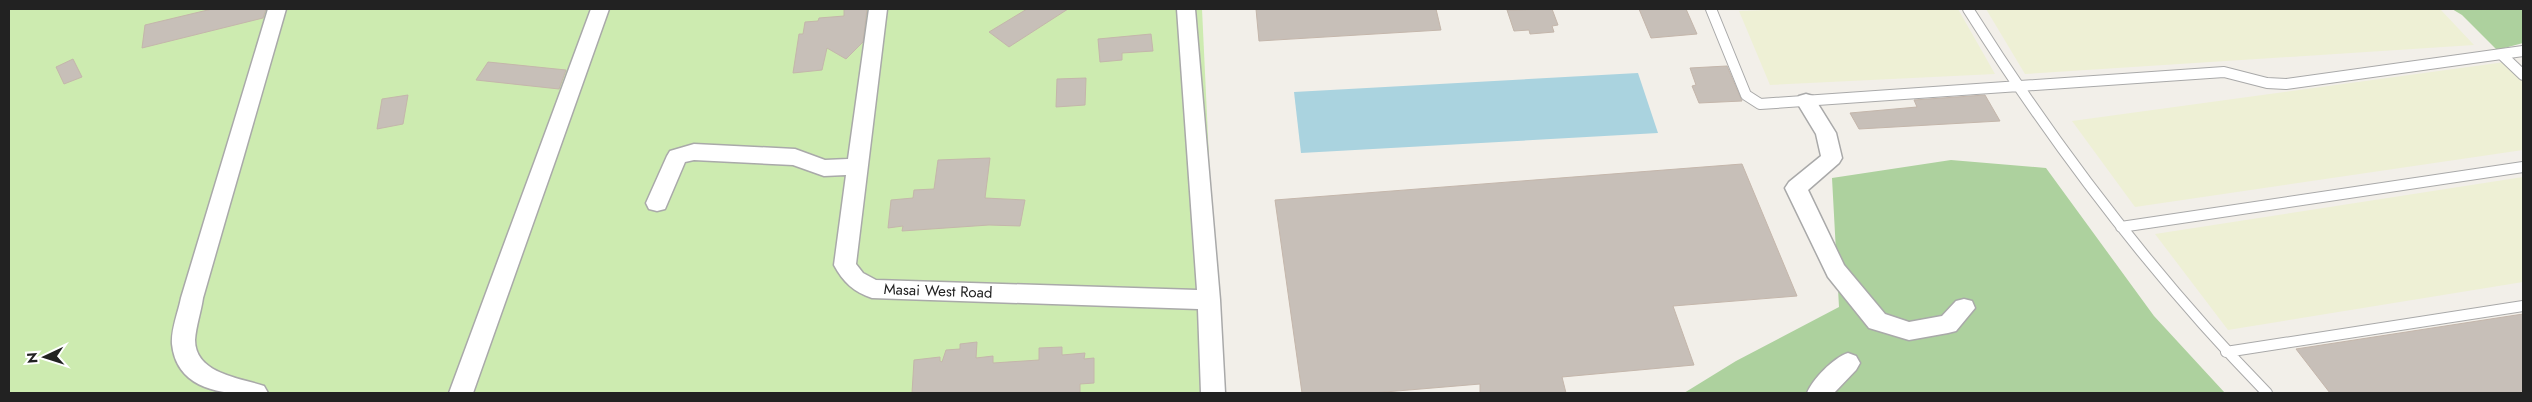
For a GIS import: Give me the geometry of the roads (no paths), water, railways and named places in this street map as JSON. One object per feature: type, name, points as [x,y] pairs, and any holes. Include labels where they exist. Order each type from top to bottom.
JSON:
[{"type":"street","points":[[256,393],[202,374],[189,361],[184,344],[192,298],[277,9]]},
{"type":"street","points":[[461,393],[600,9]]},
{"type":"street","name":"Masai West Road","points":[[878,9],[844,265],[855,279],[872,289],[1209,300]]},
{"type":"street","points":[[1186,9],[1209,300],[1212,393]]},
{"type":"street","points":[[1806,101],[1826,133],[1832,158],[1796,188],[1836,271],[1877,321],[1908,331],[1948,324],[1964,308]]},
{"type":"street","points":[[657,203],[678,156],[694,152],[795,157],[824,168],[857,167]]},
{"type":"street","points":[[1820,393],[1848,363]]},
{"type":"lane","points":[[1712,9],[1746,95],[1753,102],[1760,104],[2224,72],[2267,83],[2286,84],[2523,51]]},
{"type":"lane","points":[[1968,9],[2015,85],[2121,228],[2226,352],[2267,393]]},
{"type":"lane","points":[[2501,54],[2523,75]]},
{"type":"lane","points":[[2121,228],[2523,167]]},
{"type":"lane","points":[[2226,352],[2523,306]]},
{"type":"water","points":[[1638,73],[1658,133],[1301,153],[1294,92]]}]
